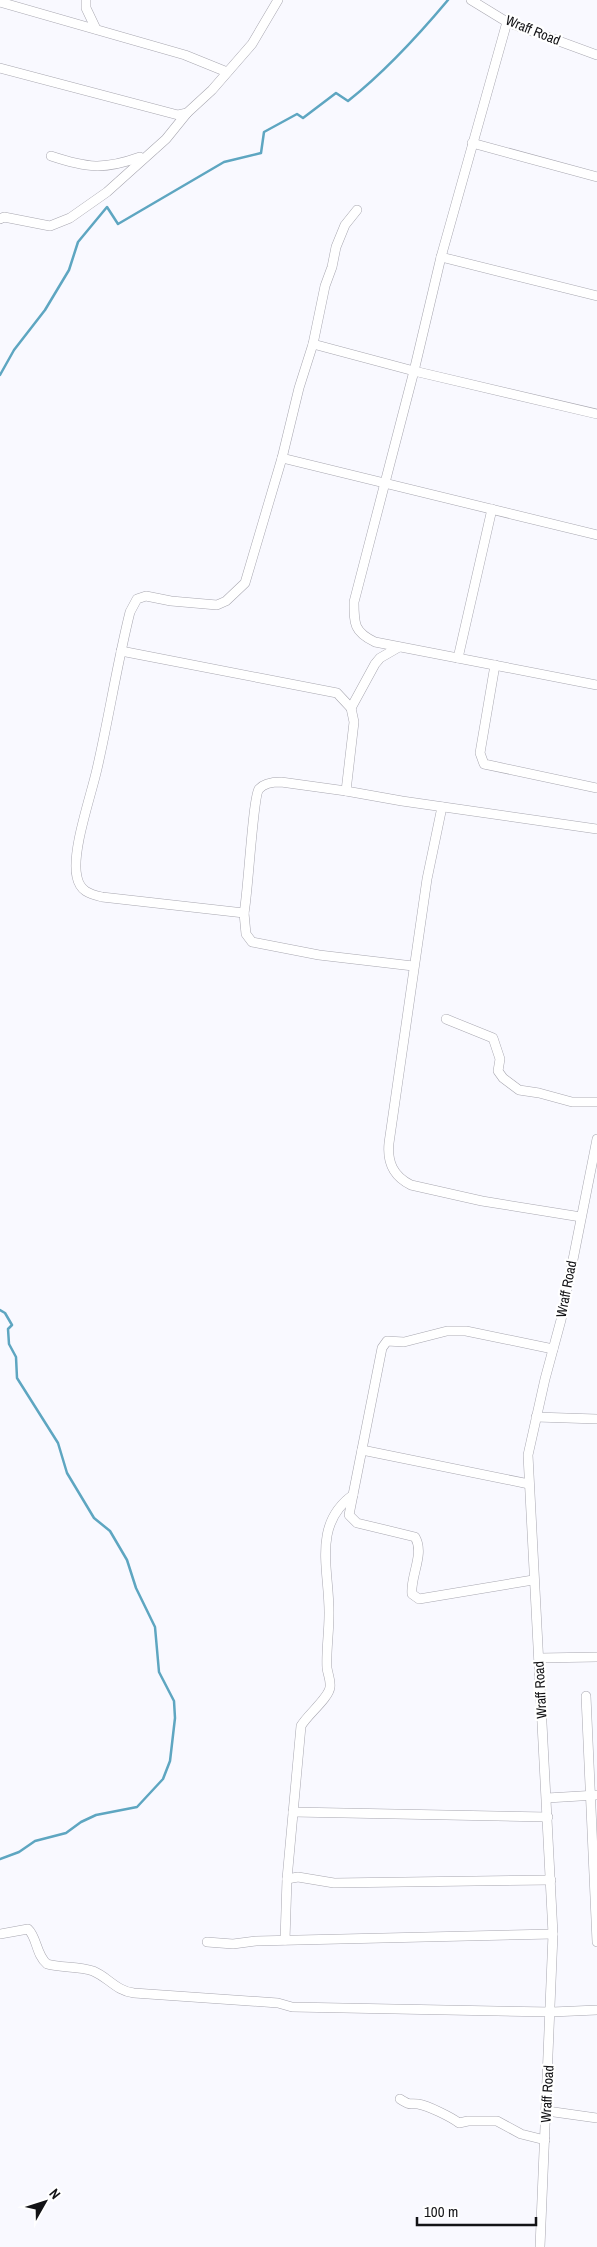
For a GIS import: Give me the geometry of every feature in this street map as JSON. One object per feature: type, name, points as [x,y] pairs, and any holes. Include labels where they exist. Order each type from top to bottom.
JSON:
[{"type":"street","points":[[86,0],[86,8],[96,29]]},
{"type":"street","points":[[0,219],[4,217],[50,226],[61,223],[107,192],[166,138],[187,113],[212,90],[252,44],[278,0]]},
{"type":"street","name":"Wraff Road","points":[[471,0],[507,22],[597,55]]},
{"type":"street","points":[[0,2],[185,55],[227,72]]},
{"type":"street","points":[[507,22],[441,257],[414,371],[354,602],[354,621],[363,636],[374,642],[597,685]]},
{"type":"street","points":[[0,68],[178,115],[187,113]]},
{"type":"street","points":[[472,143],[597,177]]},
{"type":"street","points":[[51,156],[70,162],[105,167],[146,156]]},
{"type":"street","points":[[244,913],[102,897],[84,891],[79,884],[76,867],[78,848],[98,767],[130,612],[137,599],[142,596],[216,606],[226,601],[245,583],[282,458],[293,409],[314,344],[325,286],[332,267],[336,247],[345,225],[357,210]]},
{"type":"street","points":[[441,257],[597,296]]},
{"type":"street","points":[[314,344],[414,371],[597,414]]},
{"type":"street","points":[[282,458],[597,535]]},
{"type":"street","points":[[458,658],[492,510]]},
{"type":"street","points":[[351,708],[375,664],[399,647]]},
{"type":"street","points":[[122,650],[156,659],[309,686],[337,693],[351,708],[354,722],[346,791]]},
{"type":"street","points":[[495,665],[480,753],[484,764],[597,788]]},
{"type":"street","points":[[342,697],[358,694]]},
{"type":"street","points":[[413,966],[319,955],[252,942],[246,934],[244,913],[254,812],[259,788],[271,782],[281,782],[442,807],[597,828]]},
{"type":"street","points":[[442,807],[427,879],[413,966],[388,1142],[389,1158],[394,1172],[401,1180],[411,1186],[482,1201],[580,1217]]},
{"type":"street","points":[[446,1019],[494,1038],[500,1059],[498,1071],[503,1078],[519,1090],[572,1102],[597,1102]]},
{"type":"street","name":"Wraff Road","points":[[540,2247],[552,2012],[553,1934],[528,1456],[561,1320],[580,1217],[597,1140]]},
{"type":"street","points":[[534,1580],[419,1599],[412,1594],[411,1584],[419,1551],[419,1543],[415,1537],[357,1523],[349,1515],[382,1348],[387,1341],[404,1342],[447,1331],[466,1331],[553,1348]]},
{"type":"street","points":[[536,1417],[597,1419]]},
{"type":"street","points":[[362,1450],[529,1484]]},
{"type":"street","points":[[285,1940],[287,1879],[301,1726],[308,1714],[329,1693],[331,1686],[327,1668],[330,1614],[326,1555],[327,1535],[334,1511],[353,1495]]},
{"type":"street","points":[[538,1658],[597,1657]]},
{"type":"street","points":[[586,1696],[593,1795],[597,1942]]},
{"type":"street","points":[[547,1798],[593,1795]]},
{"type":"street","points":[[293,1812],[548,1817]]},
{"type":"street","points":[[287,1879],[298,1877],[334,1883],[551,1880]]},
{"type":"street","points":[[0,1934],[28,1929],[32,1933],[42,1959],[47,1964],[90,1970],[102,1976],[114,1986],[134,1993],[278,2003],[292,2007],[552,2012],[597,2010]]},
{"type":"street","points":[[208,1942],[233,1944],[285,1940],[553,1934]]},
{"type":"street","points":[[400,2099],[410,2105],[418,2104],[444,2115],[459,2124],[468,2121],[497,2121],[521,2134],[545,2140]]},
{"type":"street","points":[[547,2111],[597,2118]]},
{"type":"waterway","points":[[0,375],[14,350],[45,310],[69,270],[78,242],[107,207],[118,224],[224,162],[261,153],[264,132],[297,114],[303,118],[336,93],[348,101],[401,53],[448,0]]},
{"type":"waterway","points":[[0,1310],[5,1313],[12,1325],[8,1329],[9,1344],[16,1357],[17,1378],[58,1443],[67,1473],[94,1518],[110,1531],[127,1560],[136,1588],[155,1627],[159,1672],[174,1701],[175,1718],[170,1761],[163,1779],[137,1807],[96,1815],[81,1822],[66,1833],[35,1841],[19,1852],[0,1859]]}]
